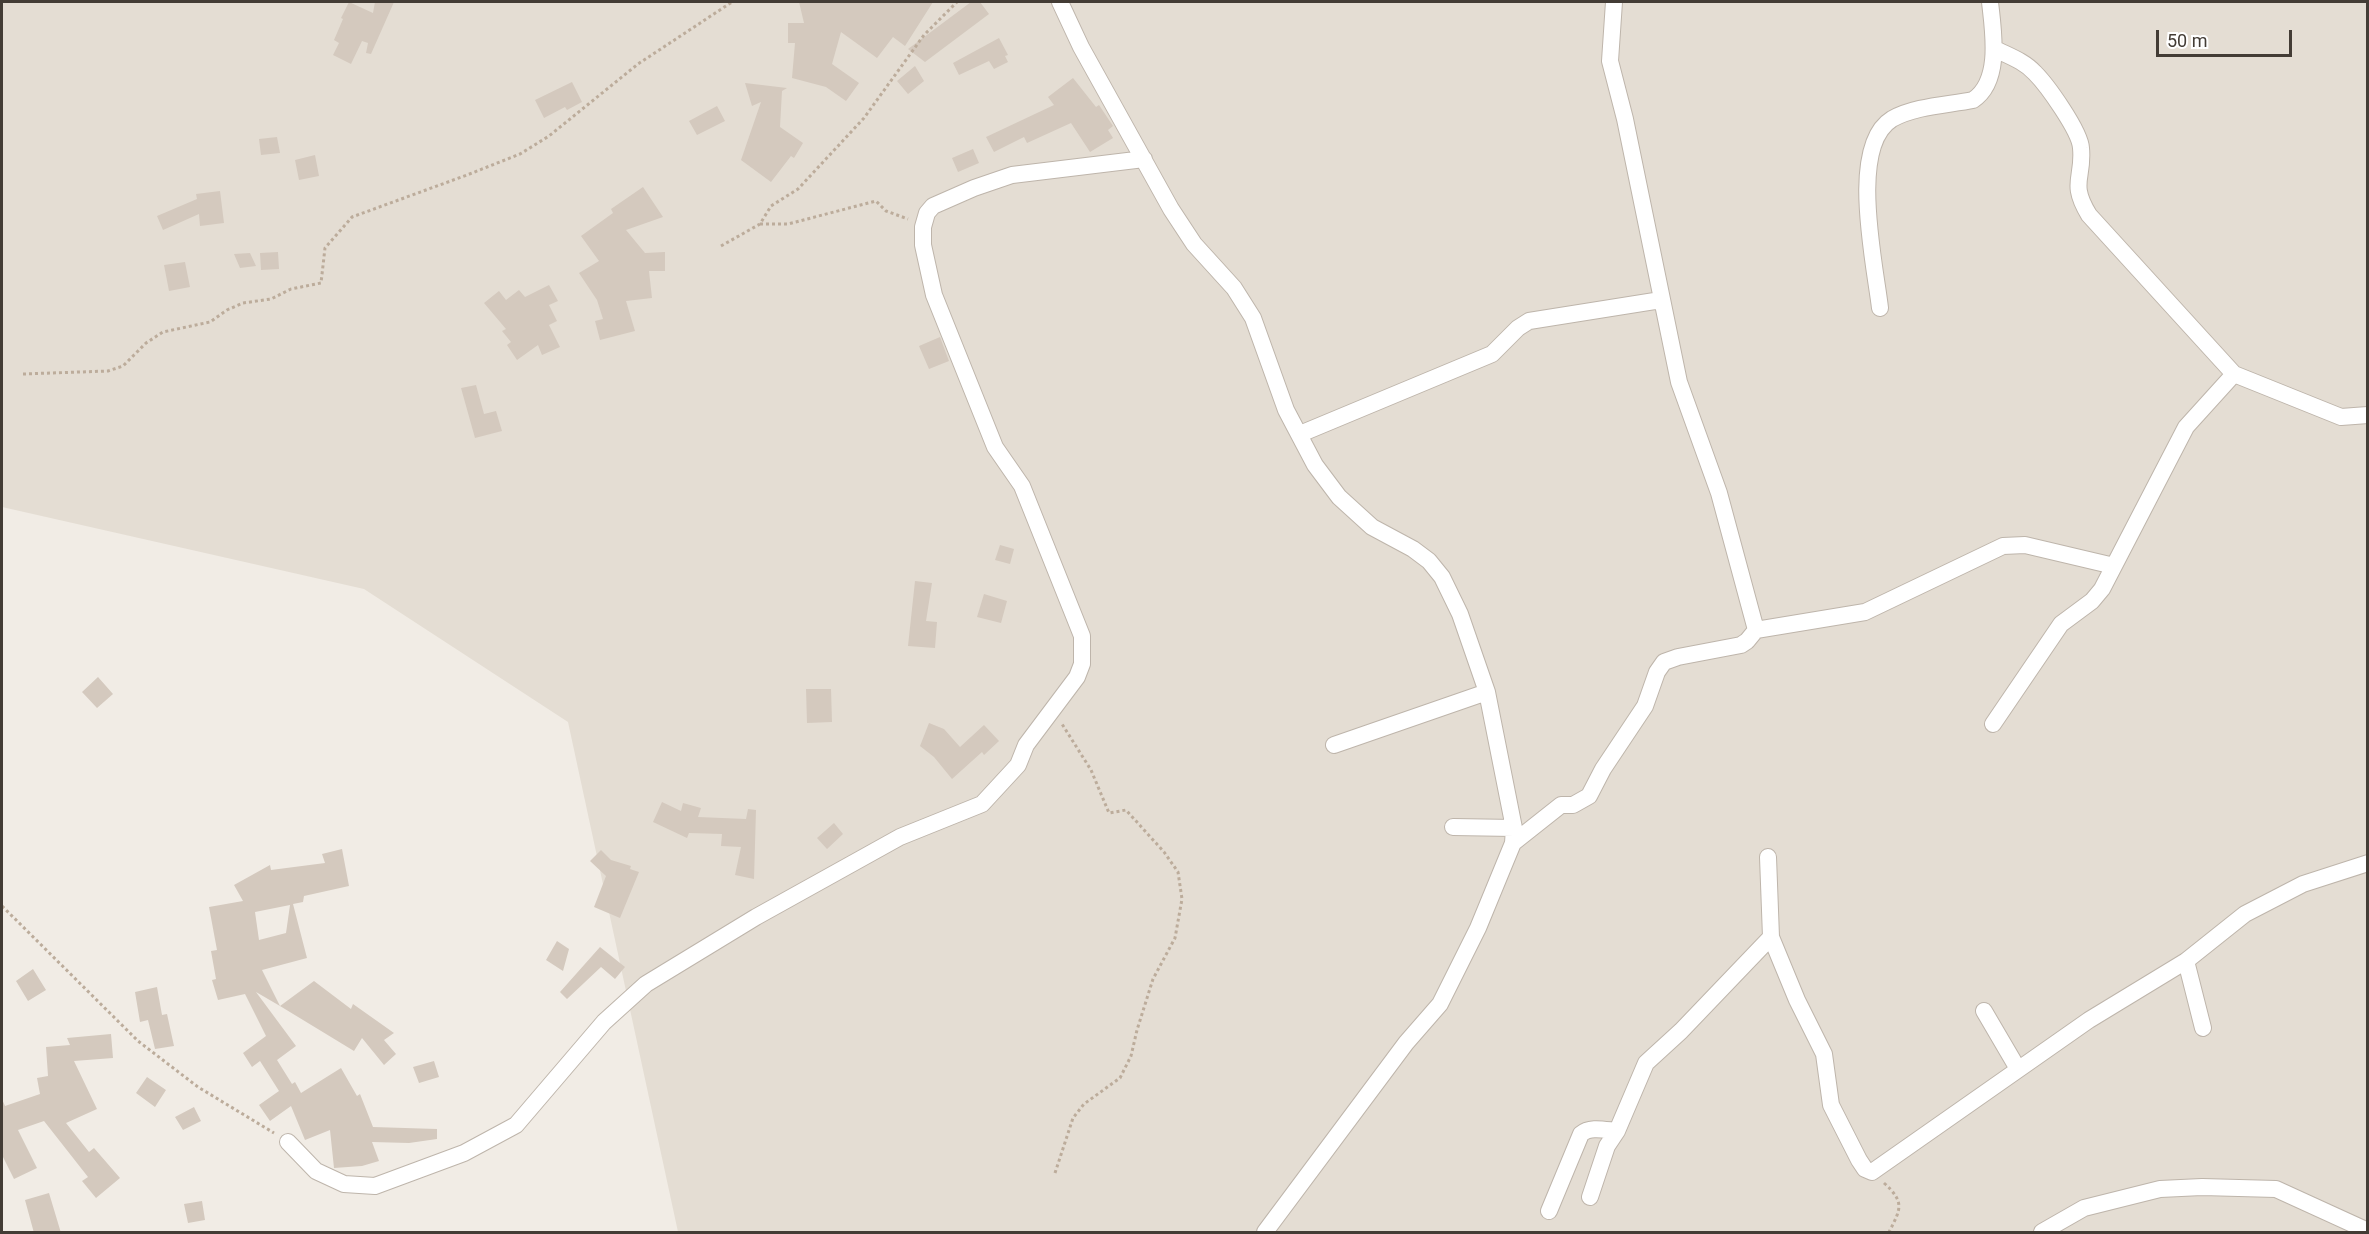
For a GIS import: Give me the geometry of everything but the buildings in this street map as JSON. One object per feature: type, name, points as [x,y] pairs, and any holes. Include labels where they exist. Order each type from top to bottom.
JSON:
[{"type":"street","points":[[1060,2],[1081,47],[1171,209],[1194,244],[1234,288],[1253,318],[1286,410],[1315,465],[1339,497],[1372,527],[1413,549],[1429,561],[1442,577],[1460,614],[1487,692],[1513,835],[1478,928],[1440,1004],[1406,1043],[1265,1233]]},
{"type":"street","points":[[1614,2],[1610,61],[1625,119],[1678,382],[1719,494],[1756,630]]},
{"type":"street","points":[[1880,308],[1867,198],[1867,166],[1872,146],[1881,129],[1891,120],[1906,113],[1973,100],[1978,97],[1989,76],[1995,49],[1990,2]]},
{"type":"street","points":[[1995,49],[2020,61],[2036,73],[2072,124],[2082,150],[2077,190],[2089,215],[2234,374],[2341,417],[2367,415]]},
{"type":"street","points":[[288,1142],[316,1171],[344,1184],[375,1186],[464,1153],[516,1125],[604,1022],[646,984],[756,917],[900,837],[982,804],[1018,765],[1026,745],[1077,677],[1082,664],[1082,636],[1022,486],[995,447],[934,295],[923,245],[923,227],[927,213],[933,206],[974,188],[1012,176],[1144,159]]},
{"type":"street","points":[[1300,434],[1492,354],[1518,328],[1529,321],[1661,300]]},
{"type":"street","points":[[1993,724],[2061,624],[2092,601],[2102,589],[2186,427],[2234,374]]},
{"type":"street","points":[[1453,828],[1513,835],[1561,805],[1573,805],[1589,796],[1603,769],[1646,706],[1657,672],[1664,663],[1678,657],[1741,645],[1756,630],[1865,612],[2004,546],[2025,545],[2114,566]]},
{"type":"street","points":[[1334,745],[1487,692]]},
{"type":"street","points":[[1768,857],[1771,937],[1797,1000],[1824,1054],[1831,1105],[1859,1161],[1865,1169],[1872,1172],[2089,1020],[2186,961],[2245,914],[2303,884],[2367,863]]},
{"type":"street","points":[[1590,1197],[1607,1146],[1617,1131],[1646,1063],[1681,1031],[1771,937]]},
{"type":"street","points":[[2186,961],[2203,1028]]},
{"type":"street","points":[[1984,1011],[2019,1069]]},
{"type":"street","points":[[1549,1211],[1581,1134],[1585,1130],[1617,1131]]},
{"type":"street","points":[[2043,1233],[2084,1208],[2160,1189],[2202,1186],[2276,1189],[2367,1231]]},
{"type":"path","points":[[22,374],[108,371],[123,366],[146,343],[163,332],[210,322],[227,310],[243,303],[271,298],[291,289],[321,283],[325,248],[352,217],[520,153],[549,136],[638,64],[732,2]]},
{"type":"path","points":[[721,246],[760,224],[771,206],[798,189],[864,118],[924,35],[957,2]]},
{"type":"path","points":[[760,224],[788,224],[876,201],[886,211],[923,227]]},
{"type":"path","points":[[1053,710],[1091,770],[1109,813],[1126,810],[1164,852],[1178,872],[1182,899],[1175,938],[1154,979],[1131,1056],[1120,1078],[1084,1104],[1073,1118],[1055,1173]]},
{"type":"path","points":[[2,906],[138,1041],[198,1087],[288,1142]]},
{"type":"path","points":[[1872,1172],[1898,1196],[1900,1206],[1889,1233]]},
{"type":"shaded area","points":[[2,2],[2367,2],[2367,1232],[678,1232],[568,722],[364,589],[2,507]]}]
